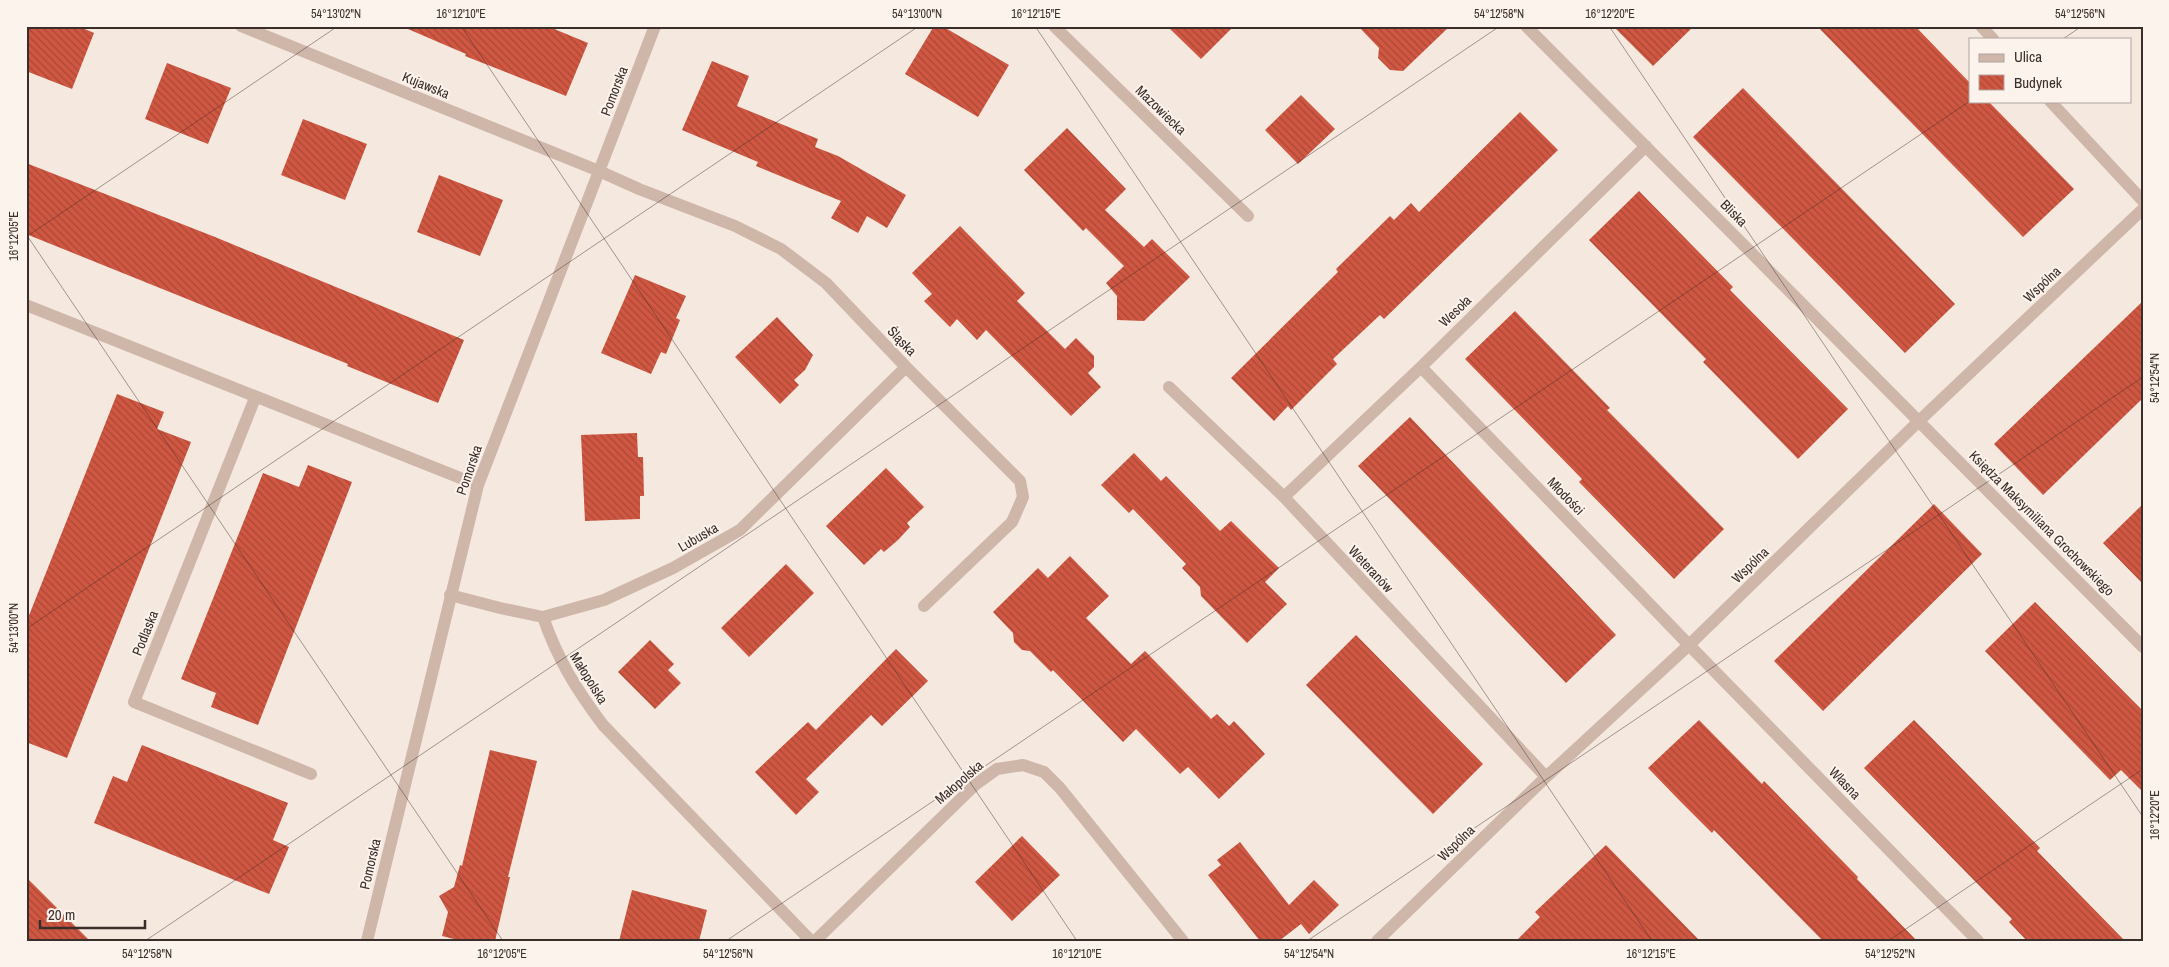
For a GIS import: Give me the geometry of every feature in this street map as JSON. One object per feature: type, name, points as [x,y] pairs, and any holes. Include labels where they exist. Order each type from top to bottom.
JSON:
[{"type":"street","name":"Kujawska","points":[[241,26],[599,171]]},
{"type":"street","name":"Pomorska","points":[[367,941],[478,485],[656,26]]},
{"type":"street","name":"Mazowiecka","points":[[1054,26],[1248,216]]},
{"type":"street","name":"Bliska","points":[[1526,26],[1920,420]]},
{"type":"street","points":[[1981,26],[1992,38]]},
{"type":"street","points":[[2051,102],[2143,200]]},
{"type":"street","name":"Wesoła","points":[[1284,497],[1421,367],[1646,146]]},
{"type":"street","name":"Śląska","points":[[599,171],[638,189],[734,226],[781,249],[826,283],[906,367],[1020,481],[1023,497],[1012,522],[924,606]]},
{"type":"street","name":"Wspólna","points":[[1377,941],[1546,777],[1689,646],[1920,420],[2143,209]]},
{"type":"street","points":[[26,305],[255,398],[478,485]]},
{"type":"street","name":"Lubuska","points":[[450,594],[500,608],[543,617],[604,600],[673,568],[740,530],[906,367]]},
{"type":"street","name":"Młodości","points":[[1421,367],[1689,646]]},
{"type":"street","name":"Weteranów","points":[[1169,387],[1284,497],[1546,777]]},
{"type":"street","name":"Podlaska","points":[[255,398],[134,702],[311,774]]},
{"type":"street","name":"Księdza Maksymiliana Grochowskiego","points":[[1920,420],[2143,647]]},
{"type":"street","name":"Małopolska","points":[[543,617],[575,688],[602,725],[813,941],[976,784],[997,769],[1023,765],[1044,772],[1060,788],[1183,941]]},
{"type":"street","name":"Własna","points":[[1689,646],[1978,941]]},
{"type":"building","points":[[26,26],[78,26],[94,33],[72,89],[26,71]]},
{"type":"building","points":[[401,26],[547,26],[588,43],[566,96],[465,56],[466,54]]},
{"type":"building","points":[[934,26],[942,26],[1009,65],[978,117],[905,74]]},
{"type":"building","points":[[1167,26],[1234,26],[1201,59]]},
{"type":"building","points":[[1358,26],[1450,26],[1403,71],[1390,70],[1378,58],[1379,48]]},
{"type":"building","points":[[1613,26],[1694,26],[1653,66]]},
{"type":"building","points":[[1817,26],[1915,26],[1969,82],[1969,102],[1989,102],[2074,189],[2023,237]]},
{"type":"building","points":[[712,61],[749,76],[737,106],[818,139],[815,147],[838,156],[906,195],[887,228],[867,216],[858,233],[831,218],[841,201],[756,166],[758,162],[682,130]]},
{"type":"building","points":[[167,63],[231,88],[208,144],[145,119]]},
{"type":"building","points":[[1743,88],[1955,304],[1905,353],[1693,137]]},
{"type":"building","points":[[1301,95],[1335,129],[1298,164],[1265,130]]},
{"type":"building","points":[[1520,112],[1558,150],[1384,319],[1380,315],[1333,359],[1337,364],[1291,410],[1288,406],[1274,421],[1231,378],[1338,272],[1336,269],[1390,216],[1394,220],[1411,203],[1419,212]]},
{"type":"building","points":[[303,119],[367,144],[345,200],[281,175]]},
{"type":"building","points":[[1067,128],[1126,189],[1105,210],[1144,247],[1152,239],[1190,277],[1144,321],[1117,320],[1117,296],[1106,283],[1124,266],[1086,228],[1083,231],[1024,170]]},
{"type":"building","points":[[26,163],[215,237],[464,340],[438,403],[347,366],[348,364],[26,234]]},
{"type":"building","points":[[439,175],[503,200],[480,256],[417,232]]},
{"type":"building","points":[[1639,191],[1733,287],[1730,290],[1848,409],[1798,459],[1703,362],[1706,359],[1589,240]]},
{"type":"building","points":[[960,226],[1025,293],[1017,301],[1065,349],[1076,338],[1094,356],[1094,367],[1088,373],[1101,387],[1071,416],[986,330],[977,340],[957,319],[950,327],[924,301],[932,294],[912,273]]},
{"type":"building","points":[[635,275],[686,296],[676,318],[680,320],[666,354],[661,352],[651,374],[601,353]]},
{"type":"building","points":[[2143,301],[2143,398],[2043,495],[1994,444]]},
{"type":"building","points":[[1515,311],[1610,408],[1607,410],[1724,529],[1674,579],[1579,482],[1582,479],[1465,359]]},
{"type":"building","points":[[777,317],[813,355],[805,370],[794,380],[799,385],[780,404],[735,357]]},
{"type":"building","points":[[117,394],[164,412],[157,429],[191,442],[67,758],[26,742],[26,623]]},
{"type":"building","points":[[1410,417],[1616,635],[1566,683],[1358,466]]},
{"type":"building","points":[[637,433],[638,457],[643,457],[644,496],[640,496],[640,519],[585,521],[581,435]]},
{"type":"building","points":[[1134,453],[1161,481],[1166,476],[1220,531],[1231,521],[1279,568],[1265,582],[1287,604],[1247,643],[1201,596],[1200,587],[1182,568],[1186,564],[1133,509],[1129,513],[1101,485]]},
{"type":"building","points":[[308,465],[352,482],[258,725],[211,707],[216,693],[181,679],[263,473],[299,487]]},
{"type":"building","points":[[886,468],[924,507],[907,523],[910,527],[898,540],[884,552],[881,549],[864,565],[826,526]]},
{"type":"building","points":[[1934,504],[1982,554],[1823,711],[1774,661]]},
{"type":"building","points":[[2143,504],[2143,584],[2103,543]]},
{"type":"building","points":[[1070,556],[1109,596],[1086,618],[1131,664],[1145,651],[1211,719],[1217,714],[1229,726],[1234,721],[1265,754],[1219,799],[1188,767],[1180,774],[1136,729],[1123,742],[1053,670],[1051,672],[1030,651],[1022,650],[1014,642],[1013,633],[993,612],[1038,568],[1048,578]]},
{"type":"building","points":[[786,564],[814,593],[749,657],[721,628]]},
{"type":"building","points":[[2035,602],[2143,711],[2143,792],[2121,770],[2110,780],[1985,651]]},
{"type":"building","points":[[1356,635],[1483,764],[1433,814],[1306,685]]},
{"type":"building","points":[[650,640],[674,664],[668,670],[681,683],[655,709],[618,672]]},
{"type":"building","points":[[896,649],[928,681],[882,726],[871,715],[806,779],[819,792],[796,815],[755,772],[808,722],[816,730]]},
{"type":"building","points":[[1699,720],[1762,784],[1764,781],[1858,877],[1857,879],[1917,941],[1823,941],[1714,830],[1712,833],[1680,801],[1648,768]]},
{"type":"building","points":[[1914,720],[2040,848],[2037,851],[2125,941],[2027,941],[2009,922],[2012,919],[1864,768]]},
{"type":"building","points":[[142,745],[288,803],[273,840],[289,847],[269,894],[94,823],[113,776],[127,782]]},
{"type":"building","points":[[490,750],[537,761],[508,877],[510,877],[495,941],[462,941],[442,936],[448,912],[439,896],[454,887],[460,865],[462,866]]},
{"type":"building","points":[[1022,836],[1060,875],[1012,921],[975,882]]},
{"type":"building","points":[[1240,842],[1289,905],[1314,880],[1339,905],[1309,934],[1301,924],[1279,941],[1260,941],[1208,875],[1221,865],[1217,860]]},
{"type":"building","points":[[1606,845],[1700,941],[1516,941],[1540,917],[1535,912]]},
{"type":"building","points":[[26,877],[90,941],[26,941]]},
{"type":"building","points":[[632,890],[707,910],[699,941],[619,941]]}]
